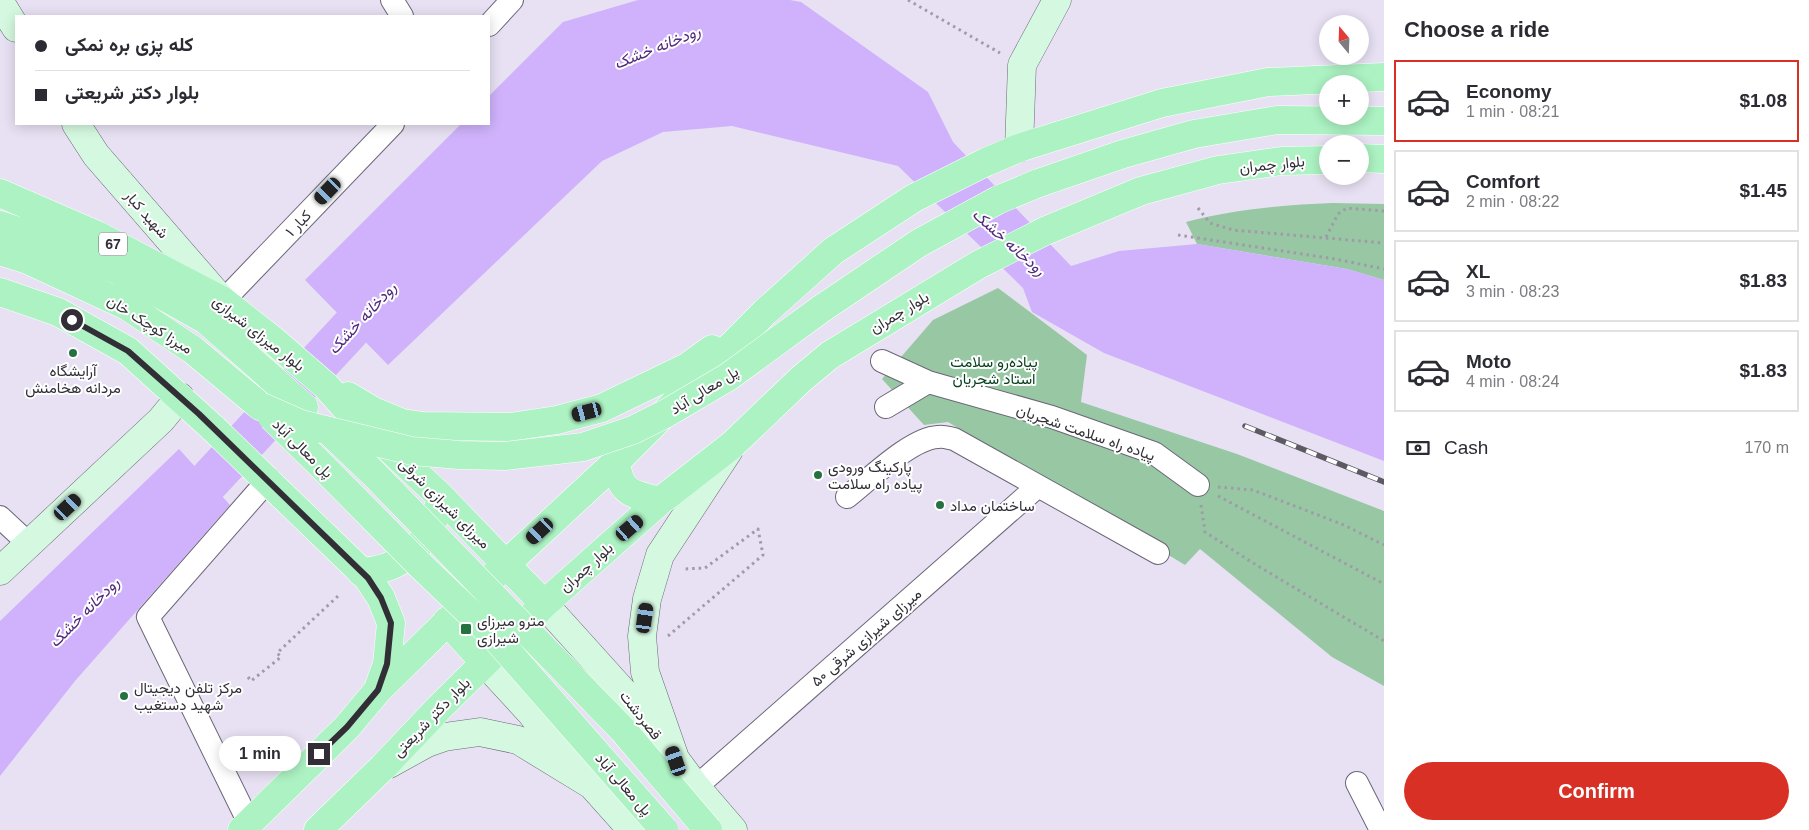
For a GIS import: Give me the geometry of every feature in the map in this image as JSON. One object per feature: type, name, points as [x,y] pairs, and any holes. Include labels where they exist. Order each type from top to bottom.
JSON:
[{"type":"main road","points":[[1019,148],[1022,66],[1058,0]]},
{"type":"main road","points":[[0,2],[15,26]]},
{"type":"main road","points":[[246,827],[347,727],[378,690],[447,621],[616,462],[765,312],[833,251],[914,198],[986,162],[1019,148],[1162,103],[1268,82],[1384,77]]},
{"type":"main road","name":"پل معالی آباد","points":[[260,406],[301,424],[412,451],[505,456],[583,447],[633,430],[665,414],[728,377],[919,243],[998,200],[1036,184],[1123,154],[1194,134],[1277,120],[1384,121]]},
{"type":"main road","name":"شهید کبار","points":[[77,125],[96,155],[223,301]]},
{"type":"main road","points":[[1369,158],[1384,159]]},
{"type":"main road","name":"بلوار چمران","points":[[544,604],[660,501],[732,445],[801,379],[830,355],[978,264],[1045,231],[1141,191],[1218,170],[1281,161],[1319,160]]},
{"type":"main road","name":"بلوار میرزای شیرازی","points":[[0,192],[97,235],[223,301],[342,397]]},
{"type":"main road","name":"پل معالی آباد","points":[[0,226],[58,245],[117,270],[206,320],[304,407],[372,473],[623,730],[708,830]]},
{"type":"main road","name":"میرزا کوچک خان","points":[[0,251],[28,260],[127,306],[164,330],[212,366],[260,406]]},
{"type":"main road","points":[[0,292],[58,312],[128,351],[276,487],[368,578],[381,598],[391,623],[387,664],[378,690]]},
{"type":"main road","points":[[342,397],[402,422],[424,426],[510,427],[558,420],[602,408],[687,367],[765,312]]},
{"type":"main road","points":[[0,571],[161,420],[180,397]]},
{"type":"main road","name":"میرزای شیرازی شرقی","points":[[342,397],[544,604]]},
{"type":"main road","name":"پل معالی آباد","points":[[260,406],[494,636],[664,830]]},
{"type":"main road","points":[[676,761],[646,672],[642,636],[647,599],[660,555],[732,445]]},
{"type":"main road","points":[[616,462],[621,484],[635,495],[660,501]]},
{"type":"main road","points":[[361,572],[374,571],[405,559],[428,533],[440,496]]},
{"type":"main road","name":"قصردشت","points":[[544,604],[636,706],[696,787],[733,830]]},
{"type":"main road","name":"بلوار دکتر شریعتی","points":[[318,830],[544,604]]},
{"type":"main road","points":[[447,621],[531,713],[548,736],[632,830]]},
{"type":"main road","points":[[531,713],[531,704],[541,678],[549,669],[565,657],[576,661],[586,671],[648,742],[676,761]]},
{"type":"main road","points":[[382,768],[428,743],[444,737],[480,732],[518,740],[590,784]]},
{"type":"street","points":[[392,0],[401,15]]},
{"type":"street","points":[[490,23],[512,0]]},
{"type":"street","name":"۱ کبار","points":[[223,301],[392,125]]},
{"type":"street","name":"پیاده راه سلامت شجریان","points":[[882,361],[928,382],[1052,418],[1154,453],[1198,485]]},
{"type":"street","points":[[886,407],[928,382]]},
{"type":"street","points":[[848,497],[906,450],[923,440],[938,436],[954,439],[1158,553]]},
{"type":"street","points":[[246,827],[148,617],[276,487]]},
{"type":"street","name":"۵۰ میرزای شیرازی شرقی","points":[[696,787],[1037,487]]},
{"type":"street","points":[[0,518],[29,544]]},
{"type":"street","points":[[1357,783],[1381,830]]},
{"type":"path","points":[[908,0],[1022,66]]},
{"type":"path","points":[[1198,208],[1210,223],[1233,230],[1326,237],[1374,244],[1384,243]]},
{"type":"path","points":[[1326,237],[1338,214],[1347,208],[1384,211]]},
{"type":"path","points":[[1178,235],[1335,258],[1384,269]]},
{"type":"path","points":[[1198,485],[1253,490],[1344,525],[1384,545]]},
{"type":"path","points":[[1198,485],[1384,584]]},
{"type":"path","points":[[1198,485],[1205,532],[1253,563],[1384,641]]},
{"type":"path","points":[[668,636],[763,555],[758,529],[706,568],[683,569]]},
{"type":"path","points":[[248,677],[251,681],[280,657],[277,653],[338,596]]},
{"type":"green space","points":[[1333,203],[1384,204],[1384,280],[1347,269],[1197,244],[1186,222],[1259,208]]},
{"type":"green space","name":"پیاده‌رو سلامت استاد شجریان","points":[[998,288],[1087,355],[1081,402],[1237,454],[1384,511],[1384,686],[1332,657],[1200,549],[1185,565],[948,422],[924,425],[882,379],[933,320]]},
{"type":"water","points":[[638,0],[790,0],[801,2],[928,92],[953,142],[1071,266],[1119,251],[1197,244],[1347,269],[1384,280],[1384,461],[1104,353],[1032,312],[1023,288],[898,166],[732,126],[663,132],[602,161],[388,365],[305,280],[460,125],[490,125],[490,95],[563,22]]},
{"type":"water","points":[[179,449],[230,505],[75,681],[0,776],[0,621]]},
{"type":"waterway","name":"رودخانه خشک","points":[[169,524],[391,285]]},
{"type":"railway","points":[[1245,426],[1384,482]]},
{"type":"place","name":"آرایشگاه مردانه هخامنش","points":[[73,353]]},
{"type":"place","name":"پارکینگ ورودی پیاده راه سلامت","points":[[818,475]]},
{"type":"place","name":"ساختمان مداد","points":[[940,505]]},
{"type":"place","name":"مترو میرزای شیرازی","points":[[466,629]]},
{"type":"place","name":"مرکز تلفن دیجیتال شهید دستغیب","points":[[124,696]]},
{"type":"route","points":[[72,320],[128,351],[190,405],[368,578],[381,598],[391,623],[387,664],[378,690],[347,727],[319,754]]}]
